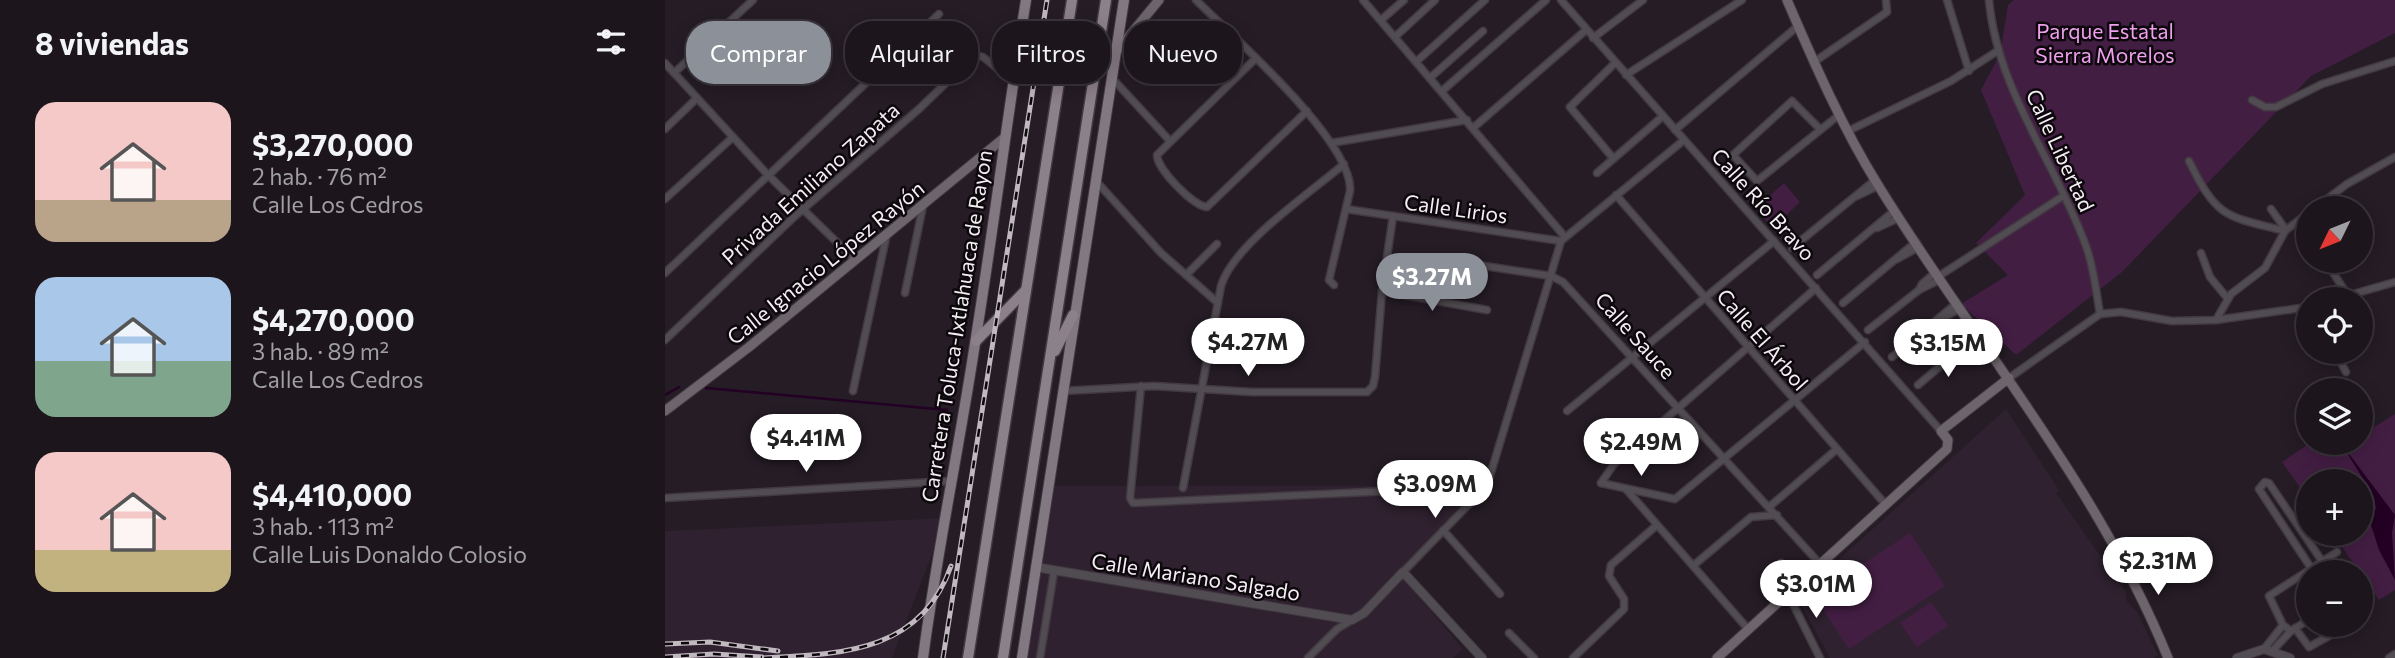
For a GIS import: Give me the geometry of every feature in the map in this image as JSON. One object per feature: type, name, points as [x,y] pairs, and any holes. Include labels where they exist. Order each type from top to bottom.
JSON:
[{"type":"highway","points":[[968,658],[1072,0]]},
{"type":"highway","points":[[1003,658],[1106,0]]},
{"type":"highway","points":[[976,341],[1026,290]]},
{"type":"highway","points":[[1051,359],[1073,315]]},
{"type":"main road","name":"Carretera Toluca-Ixtlahuaca de Rayon","points":[[1022,21],[1026,0]]},
{"type":"main road","points":[[1022,658],[1073,315],[1124,0]]},
{"type":"main road","points":[[1116,52],[1159,0]]},
{"type":"main road","points":[[1787,0],[1839,114],[1877,183],[2077,481],[2137,589],[2168,658]]},
{"type":"main road","name":"Carretera Toluca-Ixtlahuaca de Rayon","points":[[923,658],[950,481],[976,341],[1011,84]]},
{"type":"main road","name":"Calle Ignacio López Rayón","points":[[665,411],[749,347],[1004,138]]},
{"type":"main road","points":[[1717,658],[1947,449],[1948,440],[1941,431],[2009,378]]},
{"type":"street","points":[[674,73],[753,0]]},
{"type":"street","points":[[1195,0],[1307,111],[1344,164],[1351,180],[1329,279],[1334,285]]},
{"type":"street","points":[[1363,0],[1467,120],[1563,239]]},
{"type":"street","points":[[1381,20],[1404,0]]},
{"type":"street","points":[[1396,36],[1435,0]]},
{"type":"street","points":[[1417,61],[1485,0]]},
{"type":"street","points":[[1442,91],[1546,0]]},
{"type":"street","name":"Calle Río Bravo","points":[[1561,0],[1941,431]]},
{"type":"street","points":[[1593,38],[1643,0]]},
{"type":"street","points":[[1626,75],[1742,0]]},
{"type":"street","points":[[1814,62],[1887,12],[1886,0]]},
{"type":"street","points":[[1947,0],[1969,71]]},
{"type":"street","name":"Calle Libertad","points":[[1989,0],[1999,50],[2013,89],[2089,254],[2100,314]]},
{"type":"street","name":"Privada Emiliano Zapata","points":[[665,272],[939,14]]},
{"type":"street","points":[[1675,130],[1798,26]]},
{"type":"street","points":[[1473,128],[1586,30]]},
{"type":"street","points":[[1431,77],[1483,31]]},
{"type":"street","points":[[1848,131],[1969,71],[1999,50]]},
{"type":"street","name":"Privada Emiliano Zapata","points":[[665,340],[803,210],[919,110],[975,55],[992,65]]},
{"type":"street","points":[[1255,59],[1170,141],[1156,158],[1194,204],[1203,207],[1211,203],[1307,111]]},
{"type":"street","points":[[2252,100],[2265,107],[2276,107],[2322,84],[2395,61]]},
{"type":"street","points":[[665,63],[767,174],[854,259]]},
{"type":"street","points":[[1613,159],[1570,105],[1615,64]]},
{"type":"street","points":[[1111,78],[1170,141]]},
{"type":"street","points":[[665,129],[697,98]]},
{"type":"street","points":[[1819,128],[1792,101],[1733,156],[1758,181],[1839,114]]},
{"type":"street","points":[[1597,173],[1663,116]]},
{"type":"street","points":[[1331,144],[1467,120]]},
{"type":"street","points":[[665,199],[733,137]]},
{"type":"street","points":[[1308,658],[1337,629],[1364,613],[1486,485],[1495,466],[1563,239],[1683,140]]},
{"type":"street","points":[[2331,196],[2395,157]]},
{"type":"street","points":[[2189,161],[2203,191],[2222,212],[2234,218],[2285,231]]},
{"type":"street","points":[[1183,488],[1224,275],[1232,261],[1344,164]]},
{"type":"street","points":[[1095,180],[1153,246],[1217,303]]},
{"type":"street","points":[[1792,248],[1877,183]]},
{"type":"street","name":"Calle El Árbol","points":[[1616,195],[1886,505]]},
{"type":"street","points":[[1868,330],[1939,276],[2063,196]]},
{"type":"street","points":[[905,293],[923,206]]},
{"type":"street","name":"Calle Lirios","points":[[1346,209],[1563,239]]},
{"type":"street","points":[[2271,209],[2285,231]]},
{"type":"street","points":[[1817,275],[1897,215]]},
{"type":"street","points":[[1062,391],[1137,386],[1367,392],[1373,387],[1375,377],[1382,292],[1393,216]]},
{"type":"street","points":[[2216,320],[2228,299],[2265,268],[2285,231],[2296,222]]},
{"type":"street","points":[[853,391],[887,233]]},
{"type":"street","points":[[1567,411],[1774,241]]},
{"type":"street","points":[[1186,275],[1217,244]]},
{"type":"street","points":[[1843,303],[1917,245]]},
{"type":"street","points":[[2201,253],[2210,277],[2228,299]]},
{"type":"street","points":[[1445,260],[1551,276]]},
{"type":"street","name":"Calle Sauce","points":[[1551,276],[1563,282],[1820,564]]},
{"type":"street","points":[[2373,289],[2395,282]]},
{"type":"street","points":[[1816,288],[1614,464],[1601,483],[1675,499],[1864,342]]},
{"type":"street","points":[[1382,292],[1487,310]]},
{"type":"street","points":[[1892,357],[1959,306]]},
{"type":"street","points":[[2009,378],[2100,314],[2121,312],[2172,321],[2216,320],[2296,309]]},
{"type":"street","points":[[1918,385],[1981,337]]},
{"type":"street","points":[[2342,364],[2346,372]]},
{"type":"street","points":[[1137,386],[1130,498],[1133,503],[1390,491]]},
{"type":"street","points":[[1769,507],[1837,449]]},
{"type":"street","points":[[665,498],[950,481]]},
{"type":"street","points":[[2306,560],[2259,489],[2265,482],[2269,483],[2321,560]]},
{"type":"street","points":[[1625,488],[1748,629]]},
{"type":"street","points":[[1694,565],[1751,517],[1777,516]]},
{"type":"street","points":[[1573,658],[1619,614],[1625,603],[1609,576],[1609,569],[1657,524]]},
{"type":"street","points":[[1443,530],[1500,594]]},
{"type":"street","points":[[2324,560],[2337,552]]},
{"type":"street","points":[[1781,563],[1800,583]]},
{"type":"street","name":"Calle Mariano Salgado","points":[[1035,567],[1352,620]]},
{"type":"street","points":[[1040,658],[1054,572]]},
{"type":"street","points":[[1403,572],[1482,658]]},
{"type":"street","points":[[2296,578],[2269,596],[2283,625],[2296,633]]},
{"type":"street","points":[[1788,594],[1820,658]]},
{"type":"street","points":[[2269,650],[2283,625]]},
{"type":"street","points":[[2237,658],[2269,650],[2296,628]]},
{"type":"street","points":[[1509,633],[1534,658]]},
{"type":"street","points":[[2300,637],[2309,647],[2327,637]]},
{"type":"street","points":[[2269,650],[2287,657],[2286,638]]},
{"type":"street","points":[[2389,658],[2395,654]]},
{"type":"shaded area","points":[[2006,409],[2059,490],[2056,493],[2126,592],[2126,600],[2137,612],[2158,655],[2154,658],[1830,658],[1797,597]]},
{"type":"shaded area","points":[[2348,455],[2360,469],[2357,469]]},
{"type":"shaded area","points":[[1052,486],[1489,486],[1397,571],[1463,649],[1453,658],[1025,658]]},
{"type":"shaded area","points":[[2373,486],[2395,515],[2392,533],[2395,580],[2379,550],[2373,531],[2373,510],[2376,509]]},
{"type":"shaded area","points":[[946,518],[892,658],[665,658],[665,531]]},
{"type":"green space","name":"Parque Estatal Sierra Morelos","points":[[2014,0],[2395,0],[2395,33],[2311,76],[2122,272],[2016,355],[1961,304],[2008,275],[1976,243],[2025,195],[1981,90],[2000,54],[2008,5]]},
{"type":"green space","points":[[1784,183],[1800,202],[1773,228],[1755,209]]},
{"type":"green space","points":[[2395,414],[2395,590],[2379,600],[2373,591],[2373,560],[2351,560],[2341,546],[2373,546],[2373,469],[2296,469],[2296,482],[2282,462],[2296,452],[2296,455],[2373,455],[2373,428]]},
{"type":"green space","points":[[1910,533],[1945,586],[1849,649],[1814,596]]},
{"type":"green space","points":[[1931,602],[1948,626],[1917,647],[1900,623]]},
{"type":"waterway","points":[[665,395],[679,387]]},
{"type":"waterway","points":[[706,388],[947,410]]},
{"type":"railway","points":[[943,658],[1047,0]]},
{"type":"railway","points":[[764,658],[849,650],[875,643],[899,632],[920,617],[937,595],[951,566]]},
{"type":"railway","points":[[665,644],[710,642],[778,651]]},
{"type":"railway","points":[[665,657],[714,654],[762,657]]}]
